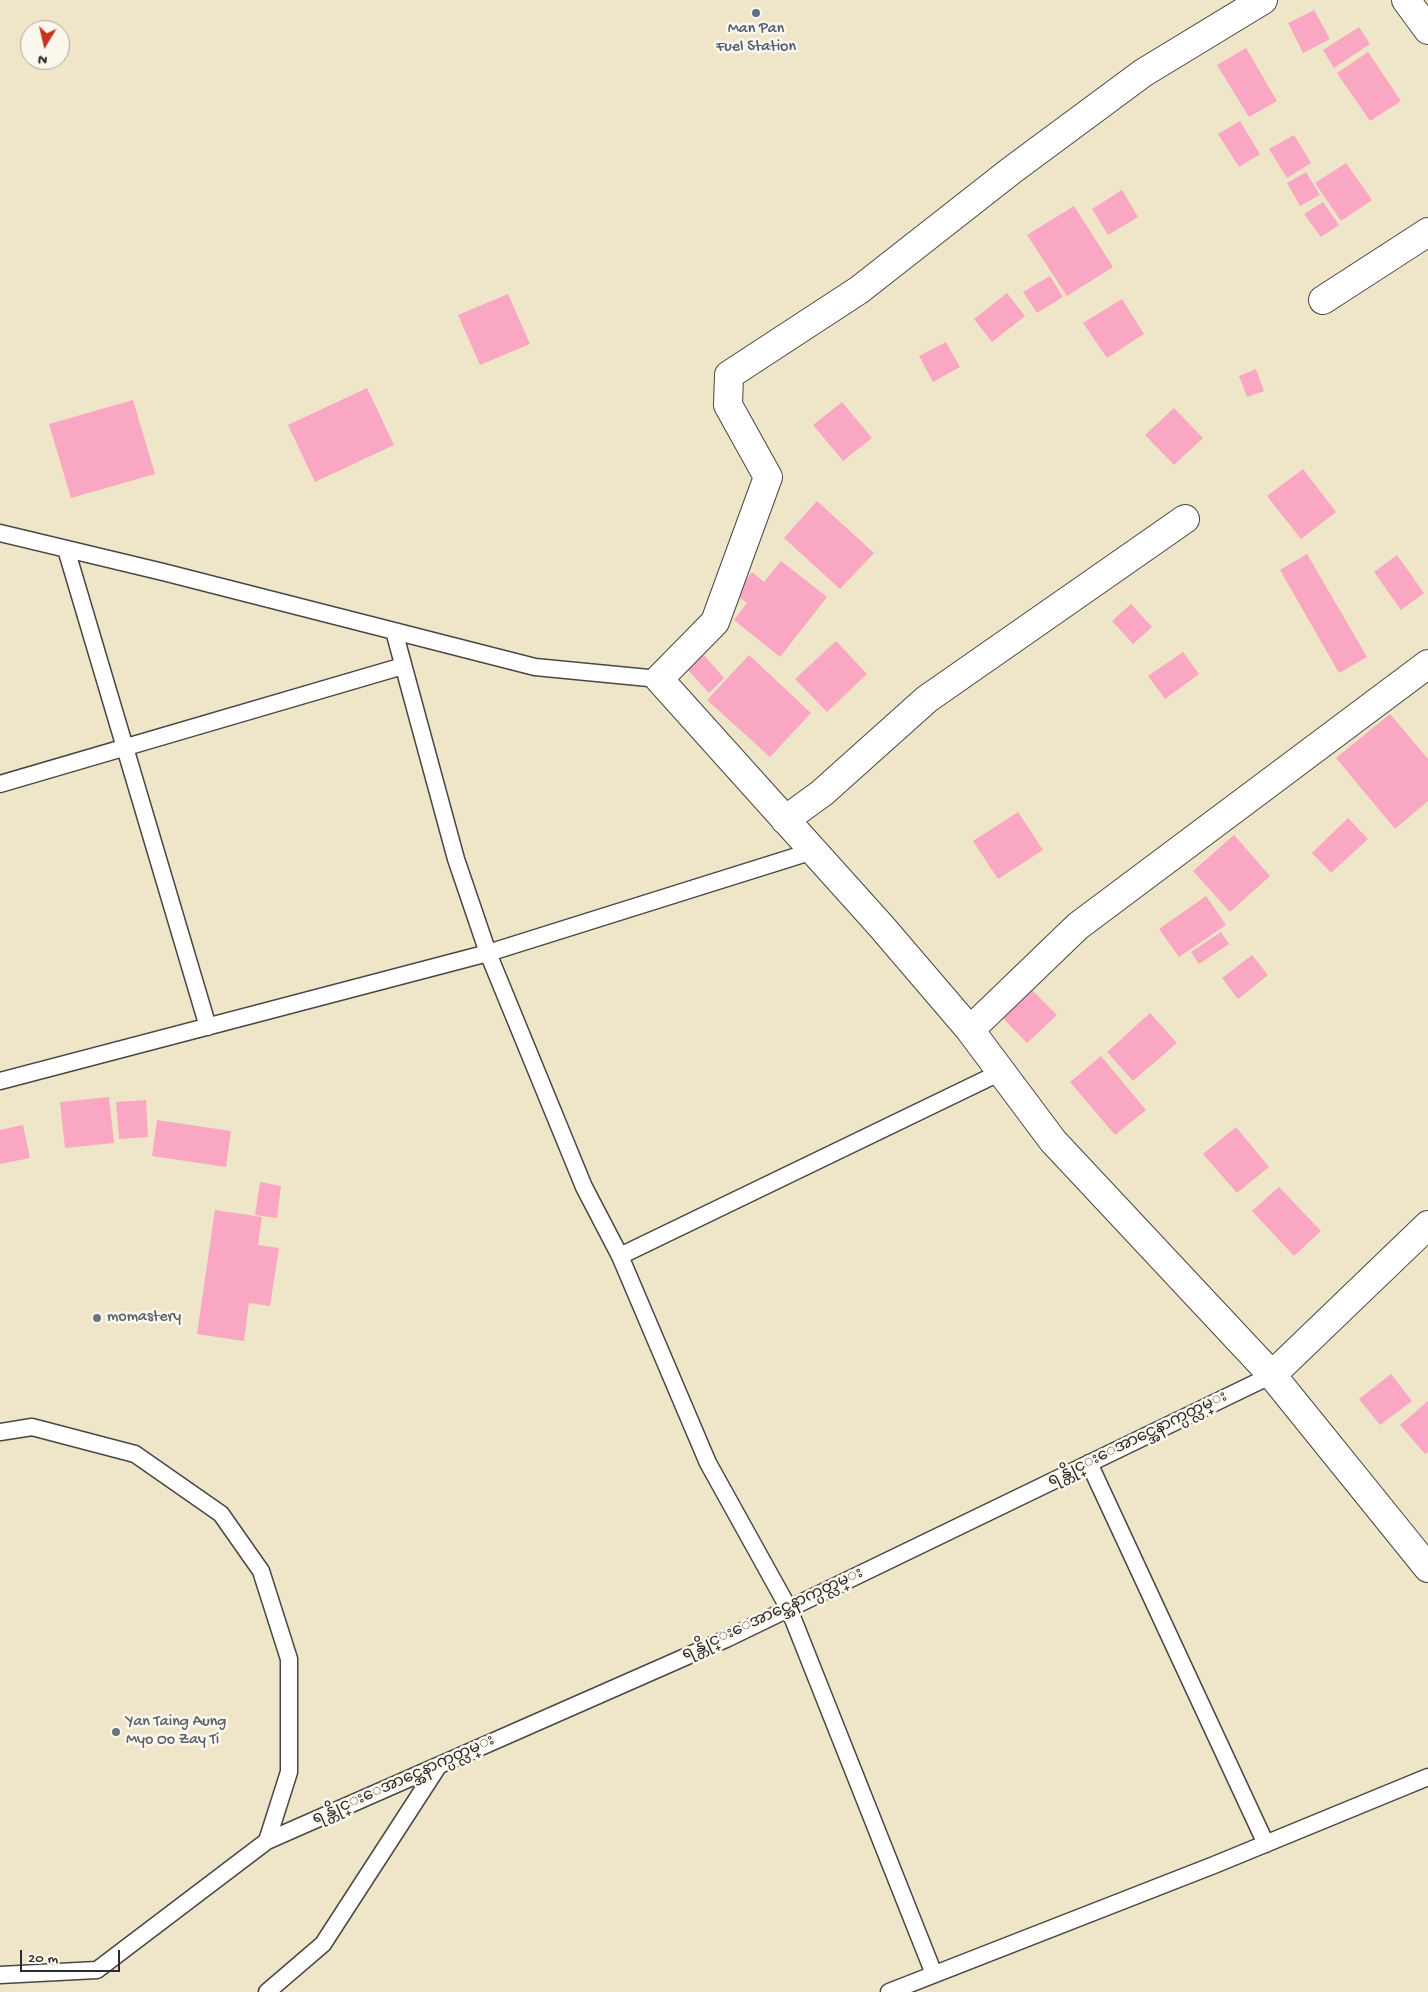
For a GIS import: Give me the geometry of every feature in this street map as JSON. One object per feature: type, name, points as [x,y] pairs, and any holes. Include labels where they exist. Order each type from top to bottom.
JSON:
[{"type":"street","points":[[1263,0],[1143,73],[1012,170],[859,290],[729,375],[728,405],[768,476],[715,622],[659,678],[970,1030],[1053,1141],[1272,1375],[1428,1568]]},
{"type":"street","points":[[1406,0],[1428,30]]},
{"type":"street","points":[[1323,300],[1428,232]]},
{"type":"street","points":[[785,820],[822,793],[927,698],[1186,519]]},
{"type":"street","points":[[970,1030],[1078,926],[1428,664]]},
{"type":"street","points":[[1272,1375],[1428,1225]]},
{"type":"lane","points":[[0,534],[535,667],[659,678]]},
{"type":"lane","points":[[66,549],[208,1027]]},
{"type":"lane","points":[[394,631],[456,860],[488,953],[584,1187],[620,1256],[708,1463],[790,1609],[934,1974]]},
{"type":"lane","points":[[0,784],[403,666]]},
{"type":"lane","points":[[0,1081],[488,953],[813,851]]},
{"type":"lane","points":[[620,1256],[1001,1072]]},
{"type":"lane","name":"ရန္တိုင္းေအာင္အေနာက္ပတ္လမ္း","points":[[0,1975],[97,1970],[267,1841],[726,1639],[1272,1375]]},
{"type":"lane","points":[[0,1432],[32,1427],[134,1454],[221,1514],[261,1571],[289,1658],[289,1772],[267,1841]]},
{"type":"lane","points":[[1089,1463],[1266,1844]]},
{"type":"lane","points":[[267,1992],[323,1944],[439,1765]]},
{"type":"lane","points":[[889,1992],[1266,1844],[1428,1777]]},
{"type":"building","points":[[1314,10],[1330,39],[1303,53],[1288,23]]},
{"type":"building","points":[[1359,27],[1370,44],[1334,68],[1323,50]]},
{"type":"building","points":[[1246,48],[1277,101],[1249,117],[1217,65]]},
{"type":"building","points":[[1368,52],[1401,101],[1370,121],[1337,73]]},
{"type":"building","points":[[1240,121],[1260,154],[1239,167],[1218,134]]},
{"type":"building","points":[[1294,135],[1311,163],[1287,178],[1269,149]]},
{"type":"building","points":[[1346,163],[1372,200],[1341,221],[1315,183]]},
{"type":"building","points":[[1306,172],[1320,195],[1300,206],[1287,183]]},
{"type":"building","points":[[1122,190],[1138,217],[1108,235],[1092,209]]},
{"type":"building","points":[[1323,202],[1339,225],[1321,237],[1304,214]]},
{"type":"building","points":[[1074,206],[1113,267],[1067,296],[1027,235]]},
{"type":"building","points":[[1050,276],[1063,297],[1037,313],[1023,292]]},
{"type":"building","points":[[1007,293],[1025,316],[992,342],[974,319]]},
{"type":"building","points":[[508,294],[530,344],[480,365],[458,315]]},
{"type":"building","points":[[1122,299],[1144,334],[1107,358],[1083,323]]},
{"type":"building","points":[[946,342],[960,367],[933,382],[919,356]]},
{"type":"building","points":[[1256,369],[1264,391],[1247,397],[1239,376]]},
{"type":"building","points":[[367,388],[394,445],[315,482],[288,425]]},
{"type":"building","points":[[133,400],[155,474],[71,498],[49,424]]},
{"type":"building","points":[[842,402],[872,438],[843,461],[813,425]]},
{"type":"building","points":[[1174,408],[1203,438],[1174,465],[1145,435]]},
{"type":"building","points":[[1303,469],[1336,512],[1301,539],[1267,496]]},
{"type":"building","points":[[817,501],[874,553],[840,589],[784,538]]},
{"type":"building","points":[[1307,554],[1367,657],[1339,673],[1280,570]]},
{"type":"building","points":[[1397,555],[1424,593],[1401,610],[1374,572]]},
{"type":"building","points":[[781,561],[827,597],[780,657],[734,620],[747,603],[735,594],[752,572],[764,582]]},
{"type":"building","points":[[1131,604],[1152,627],[1133,644],[1112,621]]},
{"type":"building","points":[[836,641],[867,674],[827,712],[795,679]]},
{"type":"building","points":[[1183,652],[1199,674],[1165,699],[1148,676]]},
{"type":"building","points":[[704,655],[724,678],[709,693],[688,670]]},
{"type":"building","points":[[749,655],[811,713],[770,757],[707,700]]},
{"type":"building","points":[[1390,714],[1428,759],[1428,801],[1395,829],[1336,758]]},
{"type":"building","points":[[1018,812],[1043,850],[998,879],[973,841]]},
{"type":"building","points":[[1348,818],[1368,839],[1331,873],[1312,853]]},
{"type":"building","points":[[1234,835],[1270,876],[1230,912],[1193,871]]},
{"type":"building","points":[[1206,896],[1226,925],[1179,957],[1159,929]]},
{"type":"building","points":[[1221,932],[1229,944],[1199,964],[1191,952]]},
{"type":"building","points":[[1252,955],[1268,975],[1238,999],[1222,978]]},
{"type":"building","points":[[1027,985],[1057,1015],[1027,1043],[998,1013]]},
{"type":"building","points":[[1150,1013],[1177,1043],[1133,1081],[1107,1052]]},
{"type":"building","points":[[1101,1056],[1146,1110],[1115,1135],[1070,1082]]},
{"type":"building","points":[[109,1097],[114,1143],[65,1148],[60,1102]]},
{"type":"building","points":[[146,1100],[148,1137],[119,1139],[116,1102]]},
{"type":"building","points":[[157,1120],[231,1131],[226,1167],[152,1156]]},
{"type":"building","points":[[23,1125],[30,1158],[0,1164],[0,1130]]},
{"type":"building","points":[[1236,1127],[1269,1167],[1237,1193],[1203,1154]]},
{"type":"building","points":[[260,1182],[281,1186],[277,1218],[255,1215]]},
{"type":"building","points":[[1279,1187],[1321,1231],[1294,1256],[1252,1211]]},
{"type":"building","points":[[215,1210],[262,1217],[258,1245],[279,1248],[270,1306],[249,1303],[244,1341],[197,1334]]},
{"type":"building","points":[[1391,1374],[1412,1401],[1380,1425],[1359,1399]]},
{"type":"building","points":[[1428,1401],[1428,1452],[1425,1454],[1400,1425]]},
{"type":"place","name":"Man Pan Fuel Station","points":[[756,13]]},
{"type":"place","name":"momastery","points":[[97,1318]]},
{"type":"place","name":"Yan Taing Aung Myo Oo Zay Ti","points":[[116,1732]]}]
